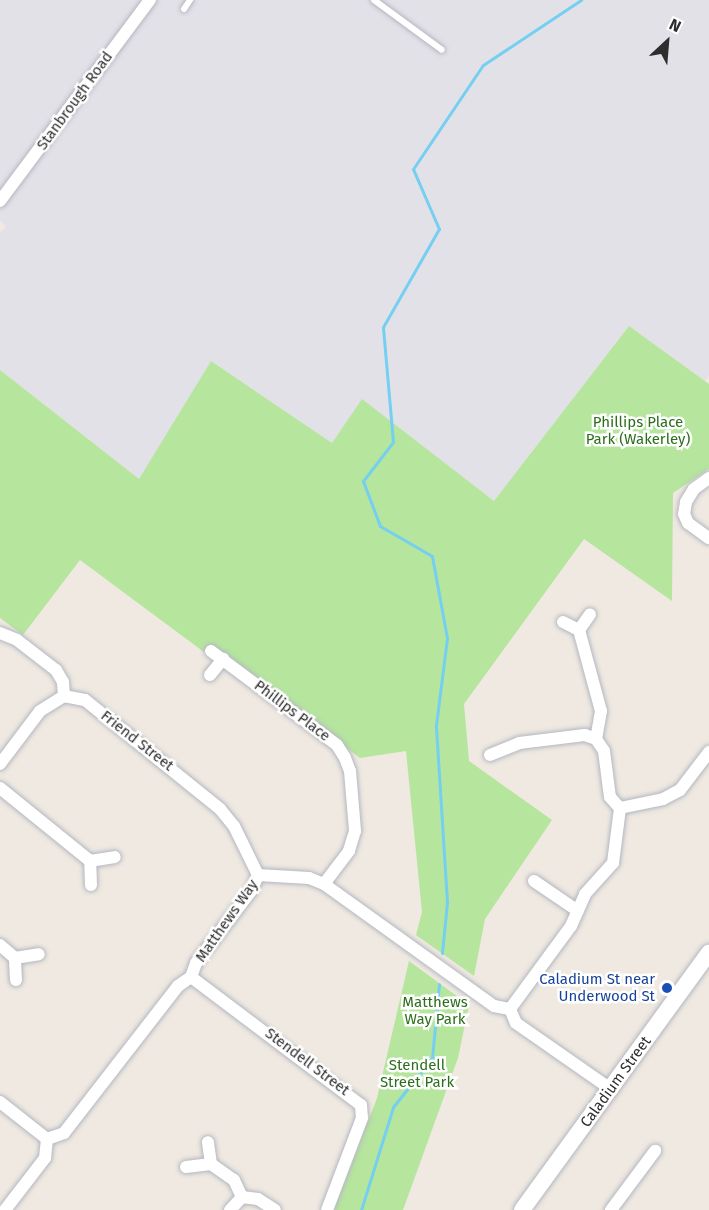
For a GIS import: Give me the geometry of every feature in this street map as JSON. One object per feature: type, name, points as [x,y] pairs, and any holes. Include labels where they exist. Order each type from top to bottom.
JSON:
[{"type":"street","name":"Stanbrough Road","points":[[0,201],[150,0]]},
{"type":"street","points":[[709,478],[694,489],[686,502],[684,514],[688,523],[709,538]]},
{"type":"street","points":[[579,630],[590,614]]},
{"type":"street","points":[[563,622],[579,630],[601,711],[596,739]]},
{"type":"street","points":[[0,633],[17,640],[56,670],[63,682],[64,696],[40,711],[0,764]]},
{"type":"street","name":"Phillips Place","points":[[211,651],[338,745],[345,758],[350,771],[355,831],[349,851],[324,884]]},
{"type":"street","points":[[210,675],[222,659]]},
{"type":"street","name":"Friend Street","points":[[64,696],[85,700],[201,792],[234,826],[258,875]]},
{"type":"street","points":[[490,754],[519,744],[585,735],[596,739],[604,751],[610,796],[620,808],[613,863],[585,894],[578,911],[510,1009]]},
{"type":"street","points":[[620,808],[663,799],[680,790],[709,752]]},
{"type":"street","points":[[0,788],[90,861],[115,857]]},
{"type":"street","points":[[90,861],[91,885]]},
{"type":"street","name":"Matthews Way","points":[[47,1139],[64,1133],[178,986],[191,976],[196,963],[251,891],[258,875],[309,878],[324,884],[494,1006],[510,1009],[516,1023],[612,1090]]},
{"type":"street","points":[[534,881],[578,911]]},
{"type":"street","points":[[0,945],[15,958],[16,980]]},
{"type":"street","points":[[15,958],[39,954]]},
{"type":"street","name":"Caladium Street","points":[[522,1210],[612,1090],[709,954]]},
{"type":"street","name":"Stendell Street","points":[[191,976],[361,1105],[362,1118],[327,1210]]},
{"type":"street","points":[[0,1102],[47,1139],[45,1158],[5,1210]]},
{"type":"street","points":[[208,1142],[211,1164]]},
{"type":"street","points":[[611,1210],[655,1151]]},
{"type":"street","points":[[186,1167],[211,1164],[234,1180],[242,1197]]},
{"type":"street","points":[[230,1210],[242,1197]]},
{"type":"street","points":[[242,1197],[258,1200],[275,1210]]},
{"type":"lane","points":[[184,9],[190,0]]},
{"type":"lane","points":[[374,0],[442,50]]},
{"type":"shaded area","points":[[0,0],[709,0],[709,376],[705,381],[629,326],[494,501],[362,400],[332,443],[211,361],[140,480],[0,370],[0,233],[6,226],[0,221]]},
{"type":"green space","name":"Phillips Place Park (Wakerley)","points":[[629,326],[709,384],[709,469],[673,493],[672,601],[584,539],[464,704],[469,761],[552,820],[485,919],[474,976],[416,935],[422,912],[406,751],[360,758],[210,644],[204,652],[80,560],[23,635],[0,618],[0,370],[139,479],[211,361],[332,443],[362,399],[494,501]]},
{"type":"green space","name":"Stendell Street Park","points":[[409,961],[469,1005],[458,1058],[403,1210],[334,1210],[377,1098]]},
{"type":"waterway","points":[[442,953],[447,902],[436,725],[447,638],[432,556],[380,526],[363,481],[393,442],[383,327],[439,229],[413,169],[483,65],[581,0]]},
{"type":"waterway","points":[[361,1210],[393,1107],[432,1058],[439,984]]},
{"type":"place","name":"Caladium St near Underwood St","points":[[667,988]]},
{"type":"park label","name":"Matthews Way Park","points":[[435,1010]]}]
